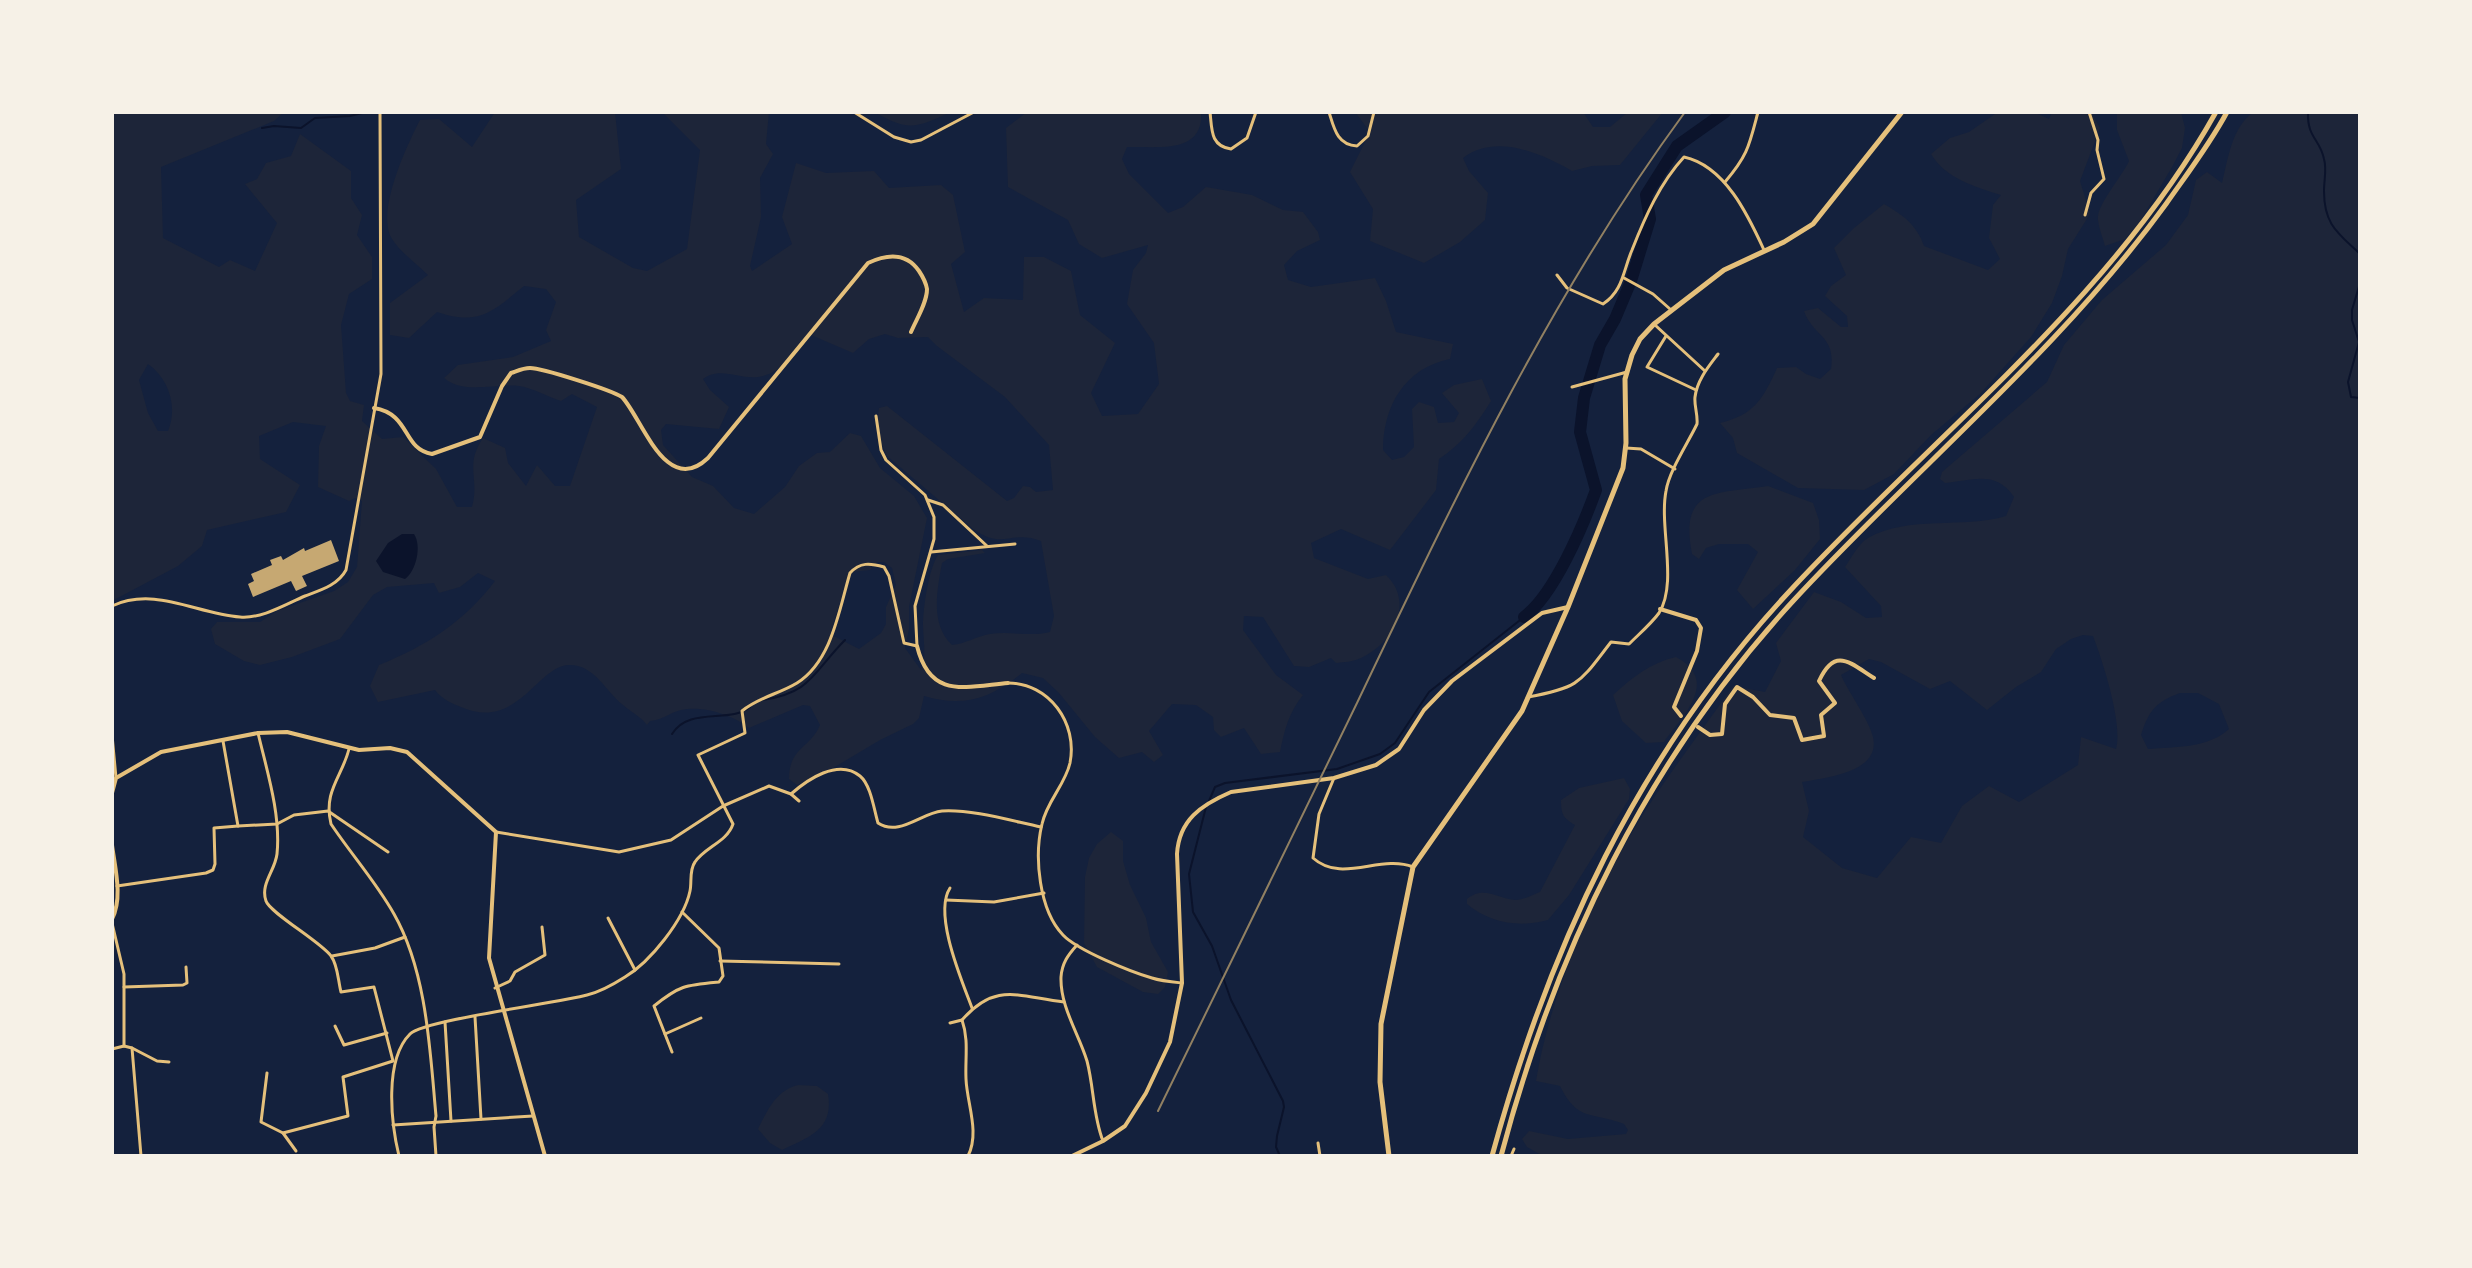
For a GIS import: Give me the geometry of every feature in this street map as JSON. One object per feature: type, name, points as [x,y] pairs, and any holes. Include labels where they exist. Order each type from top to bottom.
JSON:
[{"type":"main road","points":[[1389,1156],[1379,1044],[1413,867],[1510,730],[1568,607],[1620,476],[1626,448],[1627,372],[1640,339],[1670,309],[1724,270],[1784,242],[1813,224],[1902,112]]},
{"type":"main road","points":[[1492,1156],[1543,993],[1567,935],[1592,878],[1629,809],[1675,736],[1727,664],[1785,595],[1988,393],[2093,282],[2137,230],[2216,112]]},
{"type":"main road","points":[[1501,1156],[1551,996],[1575,938],[1636,815],[1698,720],[1734,671],[1794,600],[2004,390],[2099,288],[2144,234],[2227,112]]},
{"type":"street","points":[[112,606],[145,598],[241,618],[251,617],[336,583],[346,570],[381,374],[380,112]]},
{"type":"street","points":[[854,112],[894,137],[911,142],[921,140],[974,112]]},
{"type":"street","points":[[1210,112],[1214,139],[1220,146],[1231,149],[1247,138],[1256,112]]},
{"type":"street","points":[[1329,112],[1339,138],[1357,146],[1368,136],[1374,112]]},
{"type":"street","points":[[1725,182],[1744,161],[1758,112]]},
{"type":"street","points":[[2085,215],[2091,193],[2104,179],[2096,132],[2089,112]]},
{"type":"street","points":[[1557,275],[1567,288],[1603,304],[1615,296],[1658,192],[1687,156],[1725,182],[1749,216],[1764,250]]},
{"type":"street","points":[[374,408],[395,414],[418,447],[432,454],[480,437],[511,373],[531,368],[613,391],[622,397],[657,451],[677,467],[688,468],[708,458],[868,263],[879,258],[899,256],[917,267],[927,289],[911,332]]},
{"type":"street","points":[[1623,278],[1653,294],[1670,309]]},
{"type":"street","points":[[1654,324],[1705,371]]},
{"type":"street","points":[[1666,336],[1647,367],[1696,390]]},
{"type":"street","points":[[1528,697],[1569,688],[1583,678],[1611,642],[1629,644],[1664,603],[1667,569],[1664,531],[1666,489],[1697,424],[1696,390],[1718,354]]},
{"type":"street","points":[[1572,387],[1627,372]]},
{"type":"street","points":[[876,416],[881,450],[886,460],[920,490],[931,507],[935,529],[915,606],[921,663],[931,677],[950,687],[1008,683],[1031,686],[1049,697],[1068,726],[1069,766],[1066,777],[1049,802],[1041,827],[1039,857],[1044,893],[1055,923],[1064,937],[1078,945],[1153,979],[1182,983]]},
{"type":"street","points":[[1626,448],[1641,449],[1675,469]]},
{"type":"street","points":[[927,500],[943,505],[987,546]]},
{"type":"street","points":[[930,553],[1015,544]]},
{"type":"street","points":[[283,1133],[348,1116],[343,1077],[393,1061],[410,1034],[445,1022],[589,995],[635,970],[662,942],[681,912],[690,890],[695,861],[730,833],[733,824],[698,755],[745,733],[742,711],[751,703],[784,690],[807,676],[831,638],[850,573],[857,565],[872,563],[884,567],[889,576],[904,643],[917,646]]},
{"type":"street","points":[[1072,1156],[1125,1126],[1146,1093],[1170,1042],[1182,983],[1178,842],[1186,820],[1215,799],[1231,792],[1334,778],[1384,761],[1399,749],[1424,710],[1452,681],[1542,613],[1568,607]]},
{"type":"street","points":[[1660,609],[1696,620],[1701,628],[1697,651],[1674,707],[1681,716]]},
{"type":"street","points":[[1698,727],[1710,735],[1722,734],[1725,704],[1737,687],[1753,697],[1770,715],[1794,718],[1802,740],[1824,736],[1821,715],[1835,703],[1819,681],[1825,667],[1845,659],[1874,678]]},
{"type":"street","points":[[116,778],[161,752],[258,733],[287,732],[349,749],[390,748],[407,752],[496,832],[619,852],[671,840],[723,806],[769,786],[791,794],[799,801]]},
{"type":"street","points":[[258,733],[277,824],[277,853],[264,890],[266,901],[272,910],[294,924],[331,956],[341,992],[374,987],[393,1061],[393,1125],[399,1156]]},
{"type":"street","points":[[112,735],[116,778],[112,793]]},
{"type":"street","points":[[222,739],[238,826]]},
{"type":"street","points":[[349,749],[333,782],[328,811],[331,824],[394,914],[405,937],[428,1026],[436,1156]]},
{"type":"street","points":[[791,794],[819,774],[839,771],[860,776],[878,823],[883,826],[892,828],[941,811],[1041,827]]},
{"type":"street","points":[[1334,778],[1319,814],[1313,858],[1327,865],[1360,870],[1390,862],[1413,867]]},
{"type":"street","points":[[117,886],[206,873],[213,870],[215,864],[214,828],[277,824],[294,815],[328,811],[388,852]]},
{"type":"street","points":[[496,832],[489,958],[545,1156]]},
{"type":"street","points":[[112,845],[117,886],[112,921],[124,974],[124,1046]]},
{"type":"street","points":[[950,888],[946,900],[946,924],[955,964],[972,1008]]},
{"type":"street","points":[[946,900],[994,902],[1044,893]]},
{"type":"street","points":[[672,1052],[654,1006],[676,988],[719,982],[723,976],[719,948],[681,912]]},
{"type":"street","points":[[608,918],[635,970]]},
{"type":"street","points":[[495,988],[510,981],[515,972],[545,955],[542,927]]},
{"type":"street","points":[[331,956],[375,948],[405,937]]},
{"type":"street","points":[[1078,945],[1066,957],[1061,976],[1064,1002],[1086,1058],[1095,1096],[1098,1129],[1103,1141]]},
{"type":"street","points":[[720,961],[839,964]]},
{"type":"street","points":[[124,987],[183,985],[187,983],[186,967]]},
{"type":"street","points":[[950,1023],[962,1020],[972,1008],[997,994],[1014,993],[1064,1002]]},
{"type":"street","points":[[475,1017],[481,1119]]},
{"type":"street","points":[[665,1034],[701,1018]]},
{"type":"street","points":[[962,1020],[967,1041],[965,1077],[973,1126],[968,1156]]},
{"type":"street","points":[[445,1022],[451,1121]]},
{"type":"street","points":[[335,1026],[344,1045],[387,1033]]},
{"type":"street","points":[[112,1049],[124,1046],[157,1061],[169,1062]]},
{"type":"street","points":[[132,1048],[141,1156]]},
{"type":"street","points":[[267,1073],[261,1122],[283,1133],[296,1151]]},
{"type":"street","points":[[393,1125],[533,1116]]},
{"type":"street","points":[[1318,1143],[1320,1156]]},
{"type":"street","points":[[1511,1156],[1514,1149]]},
{"type":"shaded area","points":[[112,112],[284,112],[274,121],[161,167],[163,238],[219,267],[230,260],[255,271],[277,223],[245,184],[257,179],[266,163],[291,156],[300,134],[351,171],[351,198],[362,215],[357,235],[372,257],[372,279],[349,294],[341,325],[346,393],[350,401],[364,405],[362,421],[382,439],[403,437],[436,469],[457,507],[472,507],[474,457],[483,438],[505,448],[508,463],[526,486],[537,465],[555,486],[570,486],[597,407],[572,394],[561,401],[519,386],[470,387],[444,378],[458,365],[513,357],[551,341],[546,330],[556,302],[546,289],[524,286],[484,314],[464,318],[437,312],[409,338],[390,335],[390,303],[428,275],[396,244],[388,227],[390,197],[414,131],[420,120],[439,119],[472,147],[495,112],[615,112],[621,169],[576,200],[579,237],[633,268],[647,271],[687,249],[700,150],[662,112],[769,112],[766,144],[773,154],[760,178],[761,217],[750,266],[752,271],[792,244],[782,217],[796,163],[826,173],[874,171],[889,188],[941,185],[953,195],[965,252],[951,264],[964,312],[984,298],[1023,300],[1024,257],[1044,257],[1071,271],[1080,315],[1115,343],[1091,393],[1102,416],[1138,414],[1159,384],[1154,343],[1127,304],[1133,270],[1146,253],[1148,245],[1102,258],[1079,244],[1068,220],[1008,187],[1006,128],[1027,112],[1201,112],[1200,126],[1187,142],[1164,147],[1127,147],[1122,159],[1129,174],[1168,213],[1183,207],[1206,187],[1252,195],[1283,210],[1303,212],[1318,232],[1320,240],[1297,251],[1284,265],[1288,280],[1311,287],[1375,278],[1396,332],[1453,344],[1450,359],[1434,364],[1409,380],[1392,404],[1383,450],[1392,460],[1404,457],[1414,447],[1412,409],[1419,402],[1434,407],[1438,423],[1454,422],[1459,413],[1442,393],[1454,385],[1482,379],[1491,401],[1468,433],[1439,459],[1436,490],[1390,550],[1341,529],[1311,543],[1314,558],[1368,579],[1386,575],[1395,586],[1399,597],[1396,621],[1391,633],[1372,652],[1355,660],[1336,663],[1331,658],[1309,667],[1294,666],[1263,617],[1244,616],[1243,630],[1276,675],[1303,695],[1288,722],[1280,752],[1261,754],[1244,728],[1221,737],[1214,730],[1213,717],[1196,705],[1172,704],[1149,731],[1163,755],[1154,762],[1142,752],[1119,758],[1095,737],[1043,678],[1022,673],[999,689],[964,701],[924,696],[919,718],[913,724],[818,777],[797,785],[789,779],[792,760],[820,725],[810,706],[803,705],[749,728],[726,715],[699,709],[677,711],[647,725],[617,700],[593,674],[570,665],[547,675],[525,695],[498,711],[481,712],[461,707],[435,690],[378,702],[370,686],[379,665],[428,641],[470,609],[495,581],[478,573],[460,587],[439,593],[434,583],[387,587],[373,595],[340,639],[260,665],[244,661],[215,644],[211,629],[217,622],[260,622],[277,611],[334,591],[348,582],[357,567],[362,501],[355,498],[349,501],[318,487],[319,446],[326,426],[293,422],[259,436],[260,459],[300,485],[286,512],[207,530],[202,546],[178,566],[112,601]],"holes":[[[885,334],[898,338],[928,337],[1005,397],[1049,445],[1053,490],[1036,492],[1023,486],[1014,498],[1007,501],[887,406],[879,408],[879,433],[887,456],[973,529],[992,538],[1022,537],[1041,541],[1054,616],[1050,632],[990,634],[952,645],[945,637],[938,617],[937,596],[942,563],[948,559],[985,553],[982,550],[938,555],[925,598],[921,670],[905,648],[909,607],[927,518],[914,496],[880,468],[861,436],[850,433],[830,452],[817,453],[799,466],[785,487],[754,514],[734,508],[713,486],[692,477],[663,445],[661,430],[666,424],[719,429],[729,407],[703,379],[710,375],[763,376],[790,359],[811,335],[853,353],[869,339]],[[148,364],[161,377],[170,394],[172,413],[168,431],[158,431],[148,413],[139,380]],[[877,562],[884,562],[892,568],[896,585],[886,607],[886,624],[881,633],[859,649],[830,634],[850,572],[870,570]]]},
{"type":"shaded area","points":[[874,112],[951,112],[912,126],[896,123]]},
{"type":"shaded area","points":[[1355,112],[1583,112],[1593,127],[1610,127],[1628,112],[1663,112],[1620,165],[1592,166],[1572,171],[1532,152],[1504,146],[1489,147],[1463,158],[1469,171],[1488,193],[1485,220],[1460,242],[1424,263],[1370,241],[1373,209],[1350,172],[1370,132]]},
{"type":"shaded area","points":[[1998,112],[2034,112],[2049,119],[2052,112],[2091,112],[2100,128],[2080,181],[2090,214],[2068,249],[2052,303],[2031,337],[1980,394],[1931,435],[1894,474],[1864,490],[1798,488],[1737,453],[1733,438],[1720,423],[1732,420],[1756,404],[1777,368],[1796,367],[1820,379],[1831,369],[1830,349],[1804,311],[1818,308],[1841,327],[1848,327],[1847,316],[1825,296],[1831,286],[1846,275],[1834,248],[1884,204],[1908,221],[1924,246],[1988,270],[2000,259],[1989,238],[1993,205],[2001,195],[1952,175],[1931,154],[1950,138],[1969,132]]},
{"type":"shaded area","points":[[2117,112],[2181,112],[2185,128],[2182,148],[2139,223],[2125,239],[2105,246],[2098,214],[2129,161],[2117,130]]},
{"type":"shaded area","points":[[2254,112],[2360,112],[2360,1156],[1543,1156],[1527,1147],[1522,1139],[1529,1131],[1568,1139],[1626,1134],[1628,1130],[1624,1124],[1579,1110],[1560,1086],[1536,1081],[1550,1021],[1570,961],[1595,903],[1648,806],[1733,686],[1765,692],[1781,661],[1776,643],[1814,592],[1841,602],[1866,618],[1882,617],[1881,606],[1845,567],[1865,540],[1884,531],[1918,524],[1972,522],[2006,516],[2014,497],[2000,483],[1975,479],[1945,483],[1940,479],[1942,472],[2047,382],[2064,345],[2102,300],[2166,245],[2188,215],[2196,180],[2207,172],[2222,183],[2232,144]],"holes":[[[2083,635],[2093,636],[2107,677],[2117,724],[2116,749],[2081,737],[2078,765],[2019,802],[1989,786],[1962,806],[1941,843],[1911,837],[1877,878],[1842,868],[1803,837],[1809,811],[1802,782],[1850,771],[1869,758],[1873,749],[1871,730],[1841,675],[1869,659],[1881,662],[1930,689],[1950,681],[1987,710],[2041,672],[2056,649]],[[2180,693],[2198,693],[2219,704],[2229,729],[2201,743],[2148,749],[2141,735],[2147,719],[2159,704]]]},
{"type":"shaded area","points":[[1768,486],[1813,503],[1819,520],[1820,539],[1795,570],[1753,609],[1737,590],[1758,552],[1748,544],[1719,544],[1706,548],[1699,559],[1692,554],[1689,532],[1691,516],[1697,505],[1706,498],[1718,493]]},
{"type":"shaded area","points":[[402,534],[414,534],[418,545],[415,564],[405,579],[383,572],[376,561],[388,543]]},
{"type":"shaded area","points":[[1676,657],[1689,666],[1696,676],[1694,698],[1664,742],[1646,743],[1622,721],[1613,695],[1642,672]]},
{"type":"shaded area","points":[[1624,778],[1630,789],[1629,799],[1569,895],[1548,920],[1526,924],[1505,922],[1485,916],[1467,904],[1467,899],[1479,893],[1516,900],[1540,892],[1575,825],[1564,815],[1561,800],[1579,788]]},
{"type":"shaded area","points":[[1111,832],[1123,841],[1123,861],[1130,885],[1146,918],[1151,942],[1168,972],[1165,987],[1158,994],[1143,992],[1097,967],[1084,943],[1085,877],[1089,858],[1097,844]]},
{"type":"shaded area","points":[[798,1085],[817,1086],[828,1094],[827,1116],[817,1131],[782,1150],[770,1143],[758,1129],[778,1096]]},
{"type":"building","points":[[331,540],[339,561],[302,576],[307,586],[296,591],[291,581],[253,597],[248,584],[254,581],[251,574],[272,565],[270,560],[281,556],[283,560],[304,548],[305,551]]},
{"type":"waterway","points":[[262,128],[301,128],[315,118],[366,112]]},
{"type":"waterway","points":[[1524,617],[1557,577],[1596,490],[1580,432],[1584,398],[1600,345],[1631,281],[1650,219],[1646,195],[1677,146],[1725,112]]},
{"type":"waterway","points":[[2308,112],[2310,128],[2325,163],[2327,212],[2334,227],[2360,254]]},
{"type":"waterway","points":[[2360,283],[2352,310],[2359,342],[2348,382],[2351,397],[2360,398]]},
{"type":"waterway","points":[[1209,801],[1215,787],[1225,783],[1337,769],[1380,754],[1395,743],[1429,692],[1524,617]]},
{"type":"waterway","points":[[762,700],[779,697],[802,686],[845,640]]},
{"type":"waterway","points":[[672,734],[679,725],[689,720],[742,712],[750,707]]},
{"type":"waterway","points":[[1206,807],[1189,874],[1193,912],[1212,946],[1231,1000],[1283,1101],[1276,1147],[1280,1156]]},
{"type":"railway","points":[[1158,1111],[1430,551],[1507,400],[1591,253],[1636,181],[1685,112]]}]
